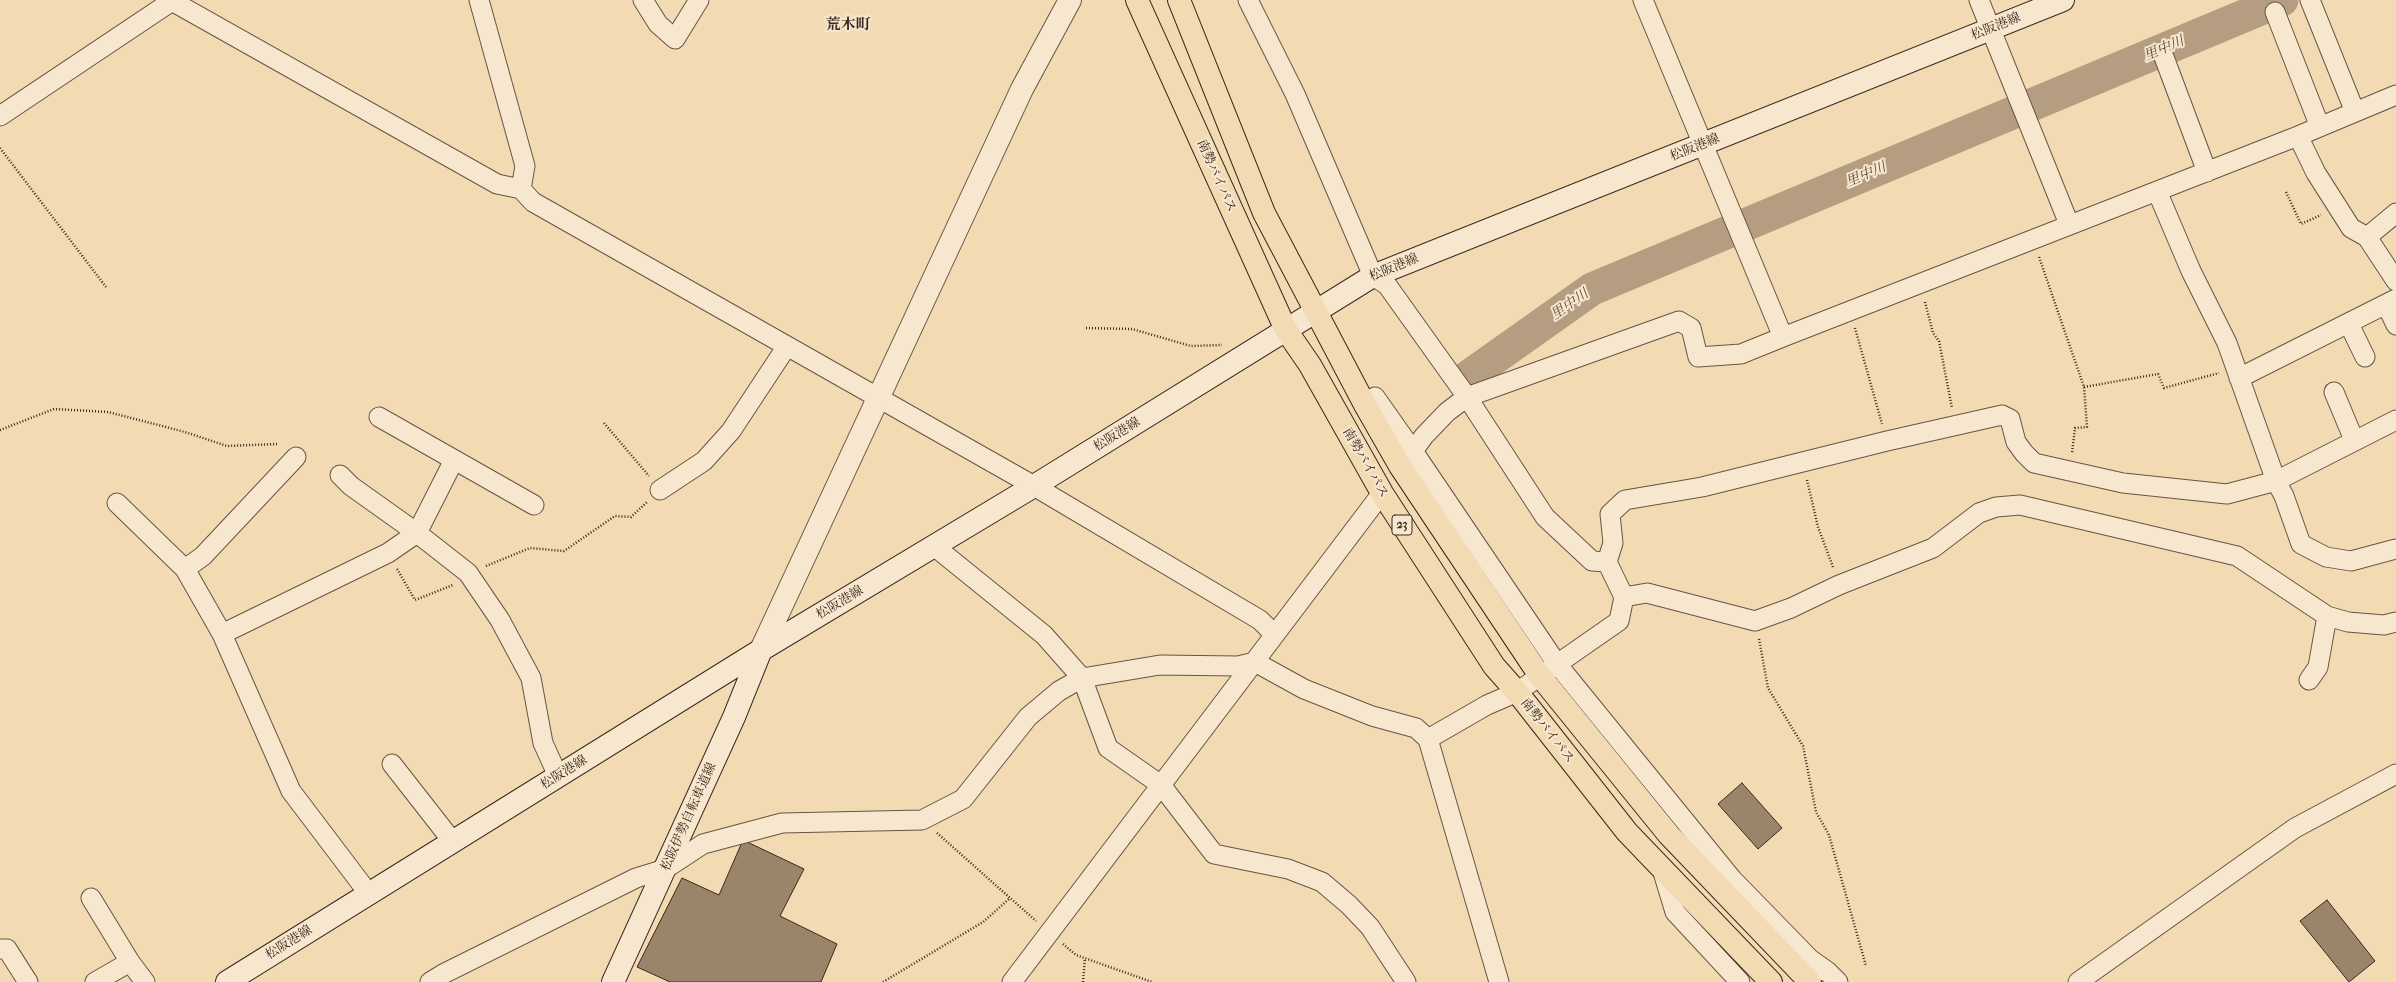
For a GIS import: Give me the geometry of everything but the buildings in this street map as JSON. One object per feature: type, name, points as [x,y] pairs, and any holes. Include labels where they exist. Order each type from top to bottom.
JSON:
[{"type":"highway","name":"南勢バイパス","points":[[1137,0],[1286,330],[1310,365],[1382,493],[1494,666],[1517,692],[1627,832],[1771,982]]},
{"type":"highway","name":"23","points":[[1178,0],[1264,213],[1364,403],[1400,466],[1669,835],[1818,976]]},
{"type":"main road","name":"松阪伊勢自転車道線","points":[[614,982],[734,717],[761,650],[1022,89],[1070,0]]},
{"type":"main road","name":"松阪港線","points":[[227,982],[761,650],[1034,486],[1373,276],[2064,0]]},
{"type":"street","points":[[0,116],[171,0],[497,184],[521,189],[533,202],[1034,486],[1260,620],[1273,633]]},
{"type":"street","points":[[479,0],[525,166],[521,189]]},
{"type":"street","points":[[643,0],[658,24],[675,39],[699,0]]},
{"type":"street","points":[[1248,0],[1296,94],[1373,276],[1387,285],[1467,397],[1545,517],[1592,561],[1607,562]]},
{"type":"street","points":[[1643,0],[1783,337]]},
{"type":"street","points":[[1979,0],[2069,224]]},
{"type":"street","points":[[2310,0],[2355,112]]},
{"type":"street","points":[[2275,12],[2320,127]]},
{"type":"street","points":[[2164,56],[2207,172]]},
{"type":"street","points":[[1413,451],[1447,412],[1467,397],[1679,321],[1691,328],[1698,357],[1741,354],[2035,239],[2069,224],[2207,172],[2396,95]]},
{"type":"street","points":[[2298,136],[2316,173],[2351,228],[2367,237],[2396,281]]},
{"type":"street","points":[[2156,191],[2191,271],[2227,343],[2276,481],[2284,496],[2301,544],[2326,557],[2351,561],[2396,549]]},
{"type":"street","points":[[2367,237],[2396,213]]},
{"type":"street","points":[[2238,373],[2349,324],[2391,302],[2396,325]]},
{"type":"street","points":[[2349,324],[2365,357]]},
{"type":"street","points":[[660,490],[704,461],[731,431],[787,346]]},
{"type":"street","points":[[2334,392],[2354,440]]},
{"type":"street","points":[[1364,403],[1375,397],[1413,451],[1548,670],[1732,879],[1810,959],[1818,976]]},
{"type":"street","points":[[1428,740],[1487,705],[1517,692],[1620,621],[1624,597],[1607,562],[1613,543],[1610,514],[1625,500],[1702,487],[1887,441],[2002,415],[2010,419],[2016,442],[2034,463],[2124,484],[2228,494],[2276,481],[2354,440],[2396,420]]},
{"type":"street","points":[[379,417],[534,504]]},
{"type":"street","points":[[185,569],[203,556],[296,457]]},
{"type":"street","points":[[222,634],[388,553],[417,533],[454,460]]},
{"type":"street","points":[[340,475],[351,486],[417,533],[468,573],[500,620],[531,678],[543,743],[558,776]]},
{"type":"street","points":[[1012,982],[1255,662],[1273,633],[1382,493]]},
{"type":"street","points":[[117,503],[185,569],[222,634],[291,791],[369,894]]},
{"type":"street","points":[[1624,597],[1647,593],[1756,621],[1791,608],[1839,585],[1933,548],[1979,513],[1996,507],[2020,505],[2237,556],[2327,616],[2348,622],[2384,625],[2396,622]]},
{"type":"street","points":[[934,546],[1044,635],[1082,678],[1108,748],[1161,785],[1214,854],[1288,869],[1322,882],[1349,905],[1370,927],[1406,982]]},
{"type":"street","points":[[2309,680],[2318,667],[2327,616]]},
{"type":"street","points":[[430,982],[442,974],[636,878],[665,869],[703,844],[782,823],[922,820],[963,798],[1028,717],[1059,691],[1082,678],[1160,665],[1238,666],[1255,662],[1304,689],[1372,716],[1416,728],[1428,740],[1499,982]]},
{"type":"street","points":[[392,764],[452,842]]},
{"type":"street","points":[[2078,982],[2295,828],[2396,774]]},
{"type":"street","points":[[1662,869],[1675,912],[1740,982]]},
{"type":"street","points":[[91,898],[130,962],[145,982]]},
{"type":"street","points":[[0,949],[7,949],[28,982]]},
{"type":"street","points":[[95,982],[130,962]]},
{"type":"path","points":[[0,148],[106,287]]},
{"type":"path","points":[[2286,192],[2300,224],[2337,207]]},
{"type":"path","points":[[2035,239],[2084,387],[2087,427],[2075,428],[2070,471]]},
{"type":"path","points":[[1920,284],[1933,333],[1939,341],[1955,425]]},
{"type":"path","points":[[1850,311],[1887,441]]},
{"type":"path","points":[[1086,328],[1132,329],[1191,346],[1225,345],[1238,360]]},
{"type":"path","points":[[2084,387],[2158,374],[2164,388],[2238,373]]},
{"type":"path","points":[[0,430],[54,409],[108,412],[185,432],[227,446],[277,444]]},
{"type":"path","points":[[388,553],[415,600],[461,582],[468,573],[530,548],[564,551],[615,516],[631,517],[660,490],[604,423]]},
{"type":"path","points":[[1802,463],[1818,527],[1839,585]]},
{"type":"path","points":[[1756,621],[1768,688],[1803,746],[1816,812],[1829,834],[1866,966]]},
{"type":"path","points":[[922,820],[1049,933],[1076,955],[1152,982]]},
{"type":"path","points":[[883,982],[983,922],[1010,898]]},
{"type":"path","points":[[1083,982],[1085,958]]},
{"type":"waterway","name":"里中川","points":[[1465,379],[1592,289],[2282,0]]},
{"type":"district","name":"荒木町","points":[[848,25]]}]
